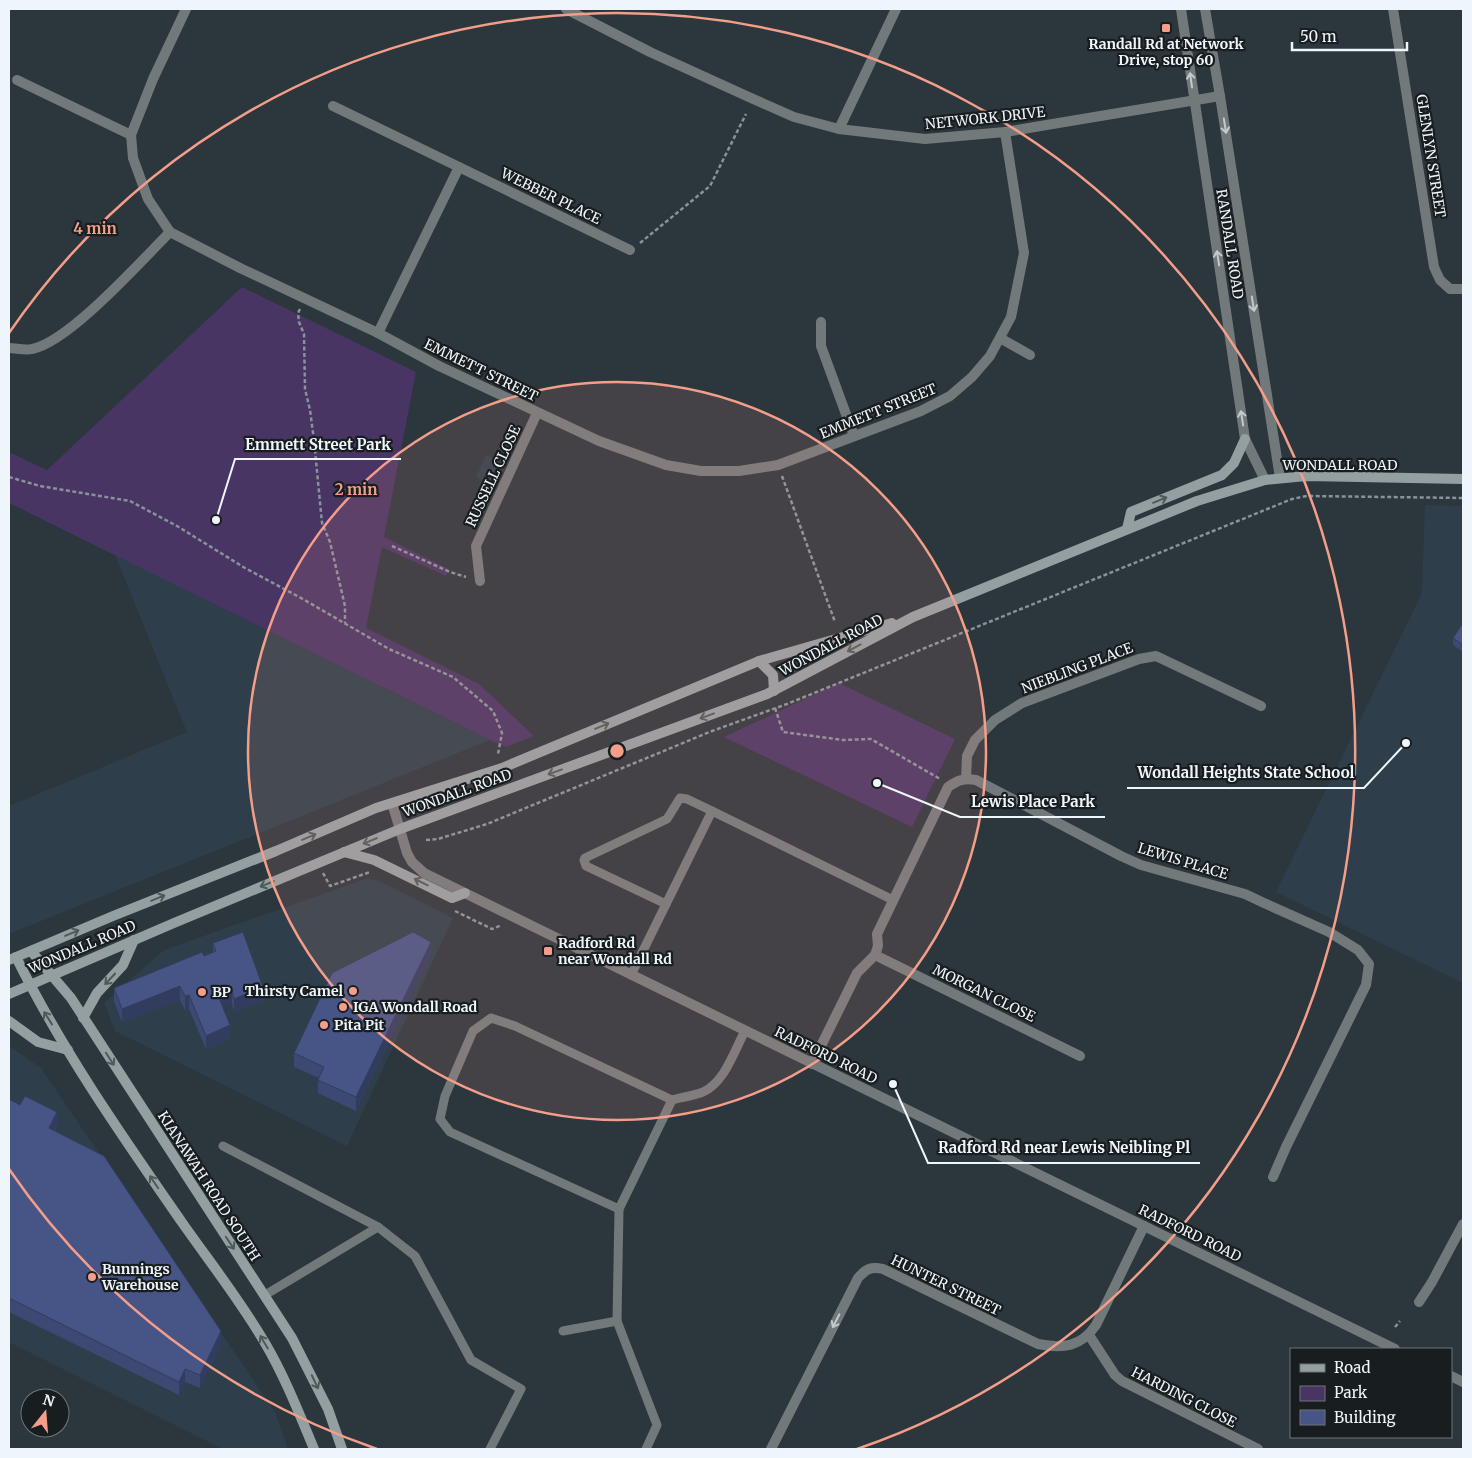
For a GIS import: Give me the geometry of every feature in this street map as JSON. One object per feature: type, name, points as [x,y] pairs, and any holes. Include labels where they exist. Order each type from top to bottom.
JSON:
[{"type":"main road","points":[[1127,529],[1131,512],[1222,475],[1234,463],[1245,439]]},
{"type":"main road","name":"WONDALL ROAD","points":[[12,959],[392,803],[502,768],[759,661],[913,616],[1196,500],[1265,480],[1280,478],[1306,476],[1463,479]]},
{"type":"main road","name":"WONDALL ROAD","points":[[9,994],[52,974],[400,829],[774,691],[913,616]]},
{"type":"main road","points":[[759,661],[773,676],[774,691]]},
{"type":"main road","points":[[344,852],[374,860],[452,898],[465,893]]},
{"type":"main road","points":[[83,1018],[97,994],[123,965],[134,940]]},
{"type":"main road","name":"KIANAWAH ROAD SOUTH","points":[[31,951],[71,998],[292,1338],[328,1409],[342,1449]]},
{"type":"main road","points":[[12,959],[128,1143],[264,1341],[287,1384],[314,1449]]},
{"type":"main road","points":[[9,1021],[38,1042],[68,1050]]},
{"type":"street","name":"EMMETT STREET","points":[[186,9],[153,79],[131,135],[133,158],[148,199],[170,232],[537,413],[599,441],[666,466],[701,471],[739,471],[778,465],[921,411],[950,396],[972,377],[990,356],[1011,317],[1024,253],[1005,132]]},
{"type":"street","name":"NETWORK DRIVE","points":[[566,9],[650,52],[794,117],[839,129],[925,139],[1005,132],[1220,96]]},
{"type":"street","points":[[839,129],[896,9]]},
{"type":"street","name":"RANDALL ROAD","points":[[1181,9],[1245,439],[1265,480]]},
{"type":"street","name":"RANDALL ROAD","points":[[1205,9],[1280,478]]},
{"type":"street","name":"GLENLYN STREET","points":[[1393,9],[1434,267],[1440,280],[1450,289],[1463,289]]},
{"type":"street","points":[[17,80],[131,135]]},
{"type":"street","name":"WEBBER PLACE","points":[[333,106],[630,250]]},
{"type":"street","points":[[378,333],[459,167]]},
{"type":"street","points":[[9,348],[32,349],[57,339],[104,298],[170,232]]},
{"type":"street","points":[[821,322],[821,346],[854,436]]},
{"type":"street","points":[[1000,338],[1030,355]]},
{"type":"street","name":"RUSSELL CLOSE","points":[[480,581],[476,546],[537,413]]},
{"type":"street","name":"NIEBLING PLACE","points":[[966,779],[967,756],[975,740],[995,720],[1022,704],[1139,658],[1156,656],[1261,706]]},
{"type":"street","points":[[812,1064],[857,973],[875,955],[878,946],[877,934],[948,787],[958,780],[966,779]]},
{"type":"street","name":"LEWIS PLACE","points":[[966,779],[982,782],[1141,865],[1245,894],[1321,928],[1358,950],[1369,964],[1366,985],[1273,1177]]},
{"type":"street","name":"RADFORD ROAD","points":[[392,803],[412,862],[424,873],[1393,1348]]},
{"type":"street","name":"MORGAN CLOSE","points":[[875,955],[1080,1056]]},
{"type":"street","points":[[1419,1302],[1463,1224]]},
{"type":"street","points":[[1090,1335],[1144,1226]]},
{"type":"street","name":"HUNTER STREET","points":[[771,1449],[858,1278],[865,1270],[874,1267],[883,1269],[1038,1344],[1053,1347],[1067,1346],[1081,1341],[1090,1335]]},
{"type":"street","name":"HARDING CLOSE","points":[[1090,1335],[1115,1375],[1122,1380],[1258,1449]]},
{"type":"lane","points":[[666,904],[586,866],[584,860],[667,819],[680,798],[712,811],[893,900]]},
{"type":"lane","points":[[631,975],[712,811]]},
{"type":"lane","points":[[619,1209],[450,1132],[440,1119],[445,1096],[473,1031],[491,1018],[516,1026],[672,1100],[702,1092],[714,1085],[721,1076],[745,1031]]},
{"type":"lane","points":[[646,1449],[657,1425],[617,1322],[619,1209],[672,1100]]},
{"type":"lane","points":[[223,1146],[378,1227],[415,1256],[471,1360],[521,1389],[490,1449]]},
{"type":"lane","points":[[265,1295],[378,1227]]},
{"type":"lane","points":[[563,1331],[617,1322]]},
{"type":"path","points":[[630,250],[710,186],[746,114]]},
{"type":"path","points":[[298,313],[299,322],[304,334],[305,389],[314,440],[322,523],[330,542],[345,606],[345,624]]},
{"type":"path","points":[[778,465],[835,622]]},
{"type":"path","points":[[9,477],[40,486],[130,501],[177,526],[245,568],[389,649],[453,677],[492,711],[502,733],[498,754]]},
{"type":"path","points":[[426,840],[438,839],[487,824],[712,731],[775,708],[1292,499],[1307,496],[1463,498]]},
{"type":"path","points":[[392,546],[450,572],[480,581]]},
{"type":"path","points":[[775,708],[783,732],[843,740],[871,739],[945,782],[948,787]]},
{"type":"path","points":[[330,886],[373,872]]},
{"type":"path","points":[[454,910],[492,929],[516,919]]},
{"type":"path","points":[[1395,1327],[1400,1322]]},
{"type":"shaded area","points":[[486,455],[503,463],[492,485],[476,477]]},
{"type":"shaded area","points":[[1425,505],[1463,506],[1463,983],[1276,892],[1422,593]]},
{"type":"shaded area","points":[[115,555],[490,740],[9,934],[9,806],[187,732]]},
{"type":"shaded area","points":[[368,878],[379,881],[453,918],[347,1146],[115,1031],[104,1003],[164,950]]},
{"type":"shaded area","name":"Bunnings Warehouse","points":[[9,1046],[41,1068],[275,1412],[288,1449],[223,1449],[9,1342]]},
{"type":"green space","points":[[242,287],[416,372],[384,537],[449,569],[446,576],[382,547],[366,628],[479,684],[534,736],[506,747],[490,740],[9,503],[9,452],[47,470]]},
{"type":"green space","points":[[839,683],[955,739],[912,827],[724,737]]},
{"type":"building","points":[[1463,623],[1463,645],[1453,638]]},
{"type":"building","points":[[243,932],[263,987],[234,999],[232,990],[218,995],[230,1025],[206,1036],[189,995],[185,996],[180,986],[122,1009],[114,988],[202,952],[204,956],[216,951],[213,943]]},
{"type":"building","points":[[413,932],[431,942],[356,1097],[318,1080],[324,1067],[294,1053],[332,973]]},
{"type":"building","name":"Bunnings Warehouse","points":[[25,1096],[57,1112],[49,1128],[104,1156],[221,1331],[200,1375],[185,1369],[179,1382],[9,1298],[9,1099],[20,1105]]},
{"type":"place","name":"Randall Rd at Network Drive, stop 60","points":[[1166,28]]},
{"type":"place","name":"Emmett Street Park","points":[[216,520]]},
{"type":"place","name":"Wondall Heights State School","points":[[1406,743]]},
{"type":"place","name":"Lewis Place Park","points":[[877,783]]},
{"type":"place","name":"Radford Rd near Wondall Rd","points":[[548,951]]},
{"type":"place","name":"Thirsty Camel","points":[[353,991]]},
{"type":"place","name":"BP","points":[[202,992]]},
{"type":"place","name":"IGA Wondall Road","points":[[343,1007]]},
{"type":"place","name":"Pita Pit","points":[[324,1025]]},
{"type":"place","name":"Radford Rd near Lewis Neibling Pl","points":[[893,1084]]},
{"type":"place","name":"Bunnings Warehouse","points":[[92,1277]]}]
